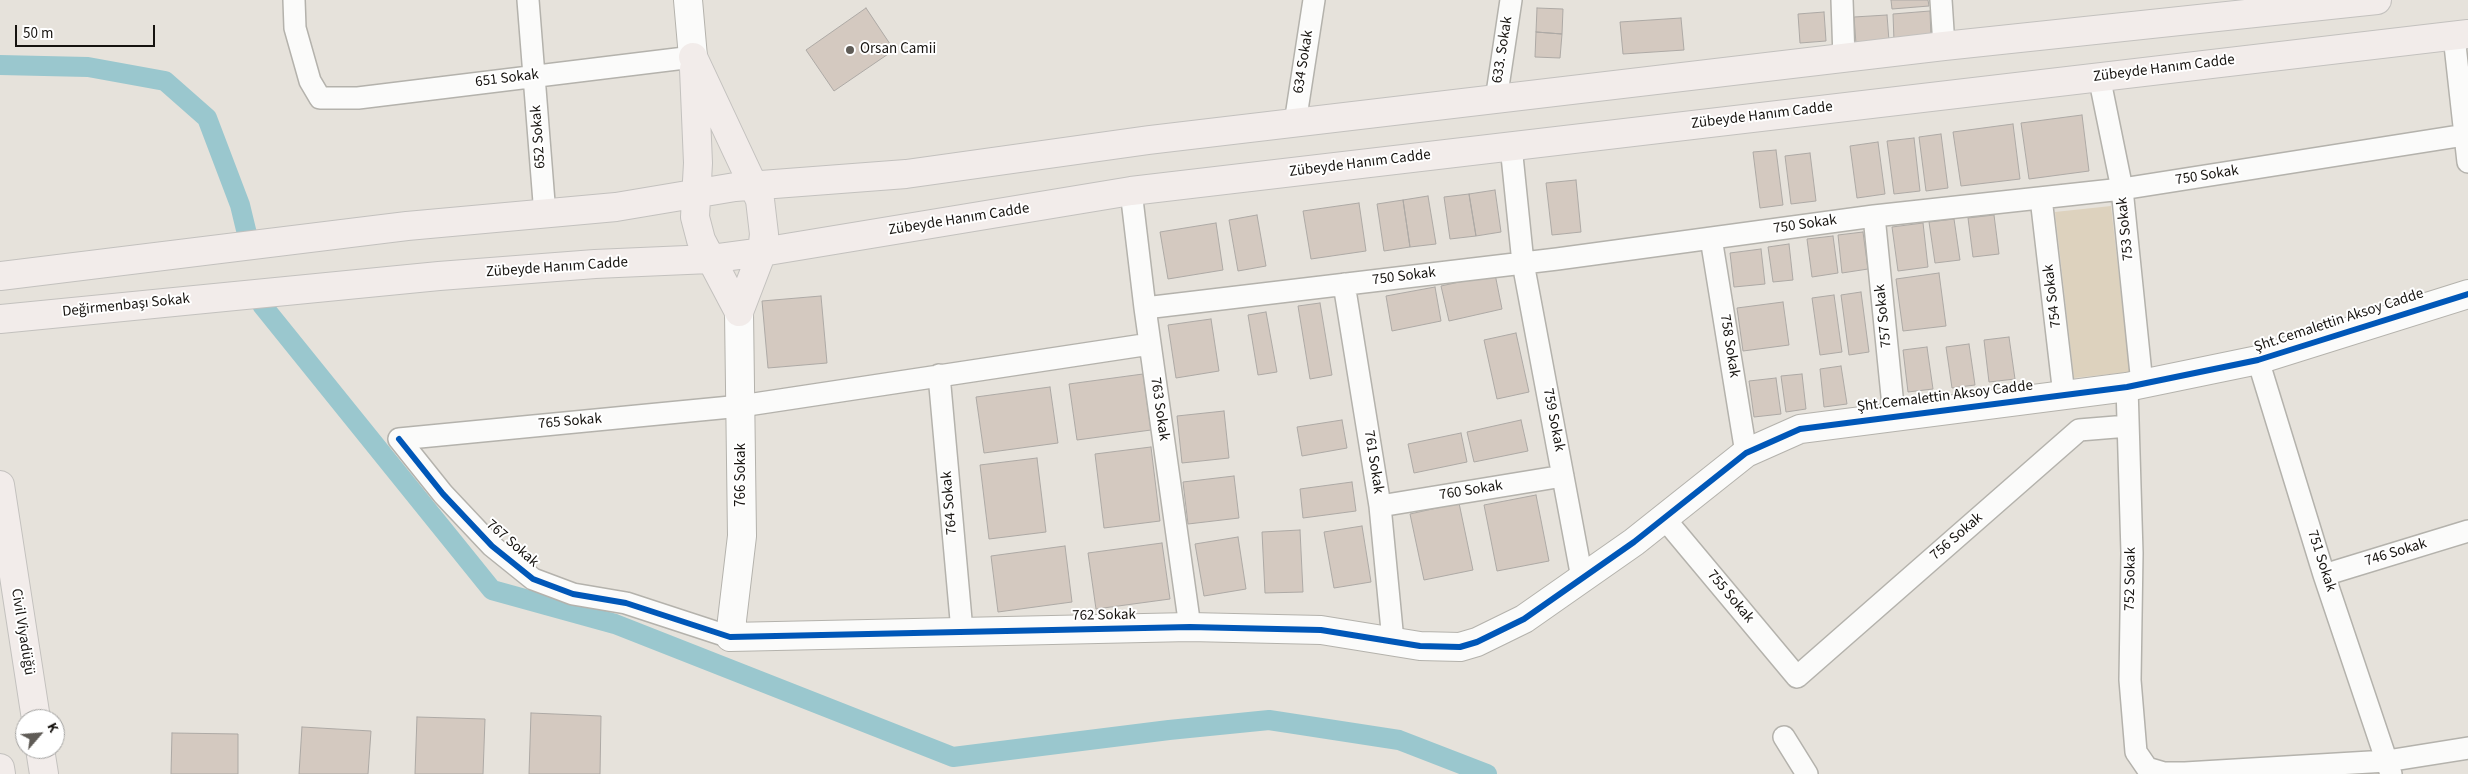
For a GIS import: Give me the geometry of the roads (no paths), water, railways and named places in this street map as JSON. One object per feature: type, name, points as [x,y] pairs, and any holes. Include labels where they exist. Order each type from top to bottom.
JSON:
[{"type":"highway","points":[[0,276],[241,248],[407,226],[545,215],[616,207],[698,192],[906,174],[1140,142],[1944,46],[2377,0]]},
{"type":"highway","name":"Zübeyde Hanım Cadde","points":[[252,294],[576,265],[710,259],[1131,191],[2461,35]]},
{"type":"highway","points":[[694,57],[760,200],[763,220],[762,252],[738,312]]},
{"type":"highway","points":[[694,57],[698,192],[695,217],[701,240],[738,312]]},
{"type":"highway","name":"Değirmenbaşı Sokak","points":[[0,319],[252,294]]},
{"type":"highway","name":"Civil Viyadüğü","points":[[0,485],[34,709]]},
{"type":"highway","points":[[42,759],[44,774]]},
{"type":"highway","points":[[0,768],[1,774]]},
{"type":"street","name":"651 Sokak","points":[[294,0],[295,28],[310,81],[320,98],[358,98],[534,75],[694,57]]},
{"type":"street","name":"652 Sokak","points":[[528,0],[545,215]]},
{"type":"street","points":[[688,0],[694,57]]},
{"type":"street","name":"634 Sokak","points":[[1295,124],[1314,0]]},
{"type":"street","name":"633. Sokak","points":[[1496,100],[1511,0]]},
{"type":"street","points":[[1842,0],[1844,58]]},
{"type":"street","points":[[1941,0],[1944,46]]},
{"type":"street","points":[[2461,35],[2465,135],[2468,162]]},
{"type":"street","name":"753 Sokak","points":[[2099,76],[2122,189],[2134,385]]},
{"type":"street","name":"750 Sokak","points":[[1145,308],[1524,263],[1874,216],[2122,189],[2465,135]]},
{"type":"street","name":"759 Sokak","points":[[1511,146],[1524,263],[1582,578]]},
{"type":"street","name":"763 Sokak","points":[[1131,191],[1145,308],[1190,627]]},
{"type":"street","name":"754 Sokak","points":[[2041,198],[2064,394]]},
{"type":"street","name":"757 Sokak","points":[[1874,216],[1894,416]]},
{"type":"street","name":"758 Sokak","points":[[1711,238],[1746,453]]},
{"type":"street","name":"761 Sokak","points":[[1344,284],[1380,506],[1393,641]]},
{"type":"street","name":"Şht.Cemalettin Aksoy Cadde","points":[[1477,642],[1524,619],[1664,518],[1746,453],[1800,429],[2134,385],[2258,360],[2468,294]]},
{"type":"street","name":"766 Sokak","points":[[730,637],[742,536],[742,406],[738,312]]},
{"type":"street","name":"765 Sokak","points":[[399,439],[742,406],[1150,344]]},
{"type":"street","name":"751 Sokak","points":[[2258,360],[2324,574],[2389,768]]},
{"type":"street","name":"764 Sokak","points":[[939,375],[962,631]]},
{"type":"street","name":"752 Sokak","points":[[2134,385],[2128,426],[2132,553],[2130,680],[2136,752],[2147,768],[2164,773],[2389,768]]},
{"type":"street","name":"756 Sokak","points":[[1797,677],[2079,430],[2128,426]]},
{"type":"street","name":"767 Sokak","points":[[399,439],[443,494],[492,546],[533,579],[573,594],[626,603],[730,637]]},
{"type":"street","name":"760 Sokak","points":[[1380,506],[1563,476]]},
{"type":"street","name":"755 Sokak","points":[[1664,518],[1797,677]]},
{"type":"street","name":"746 Sokak","points":[[2324,574],[2468,531]]},
{"type":"street","name":"762 Sokak","points":[[730,637],[1190,627],[1321,630],[1420,646],[1460,647],[1477,642]]},
{"type":"street","points":[[1784,737],[1807,774]]},
{"type":"street","points":[[2389,768],[2468,748]]},
{"type":"waterway","points":[[0,65],[88,67],[165,81],[207,118],[240,205],[247,234]]},
{"type":"waterway","points":[[262,305],[492,590],[615,624],[953,757],[1169,730],[1269,720],[1399,740],[1487,774]]},
{"type":"place","name":"Orsan Camii","points":[[850,50]]}]
